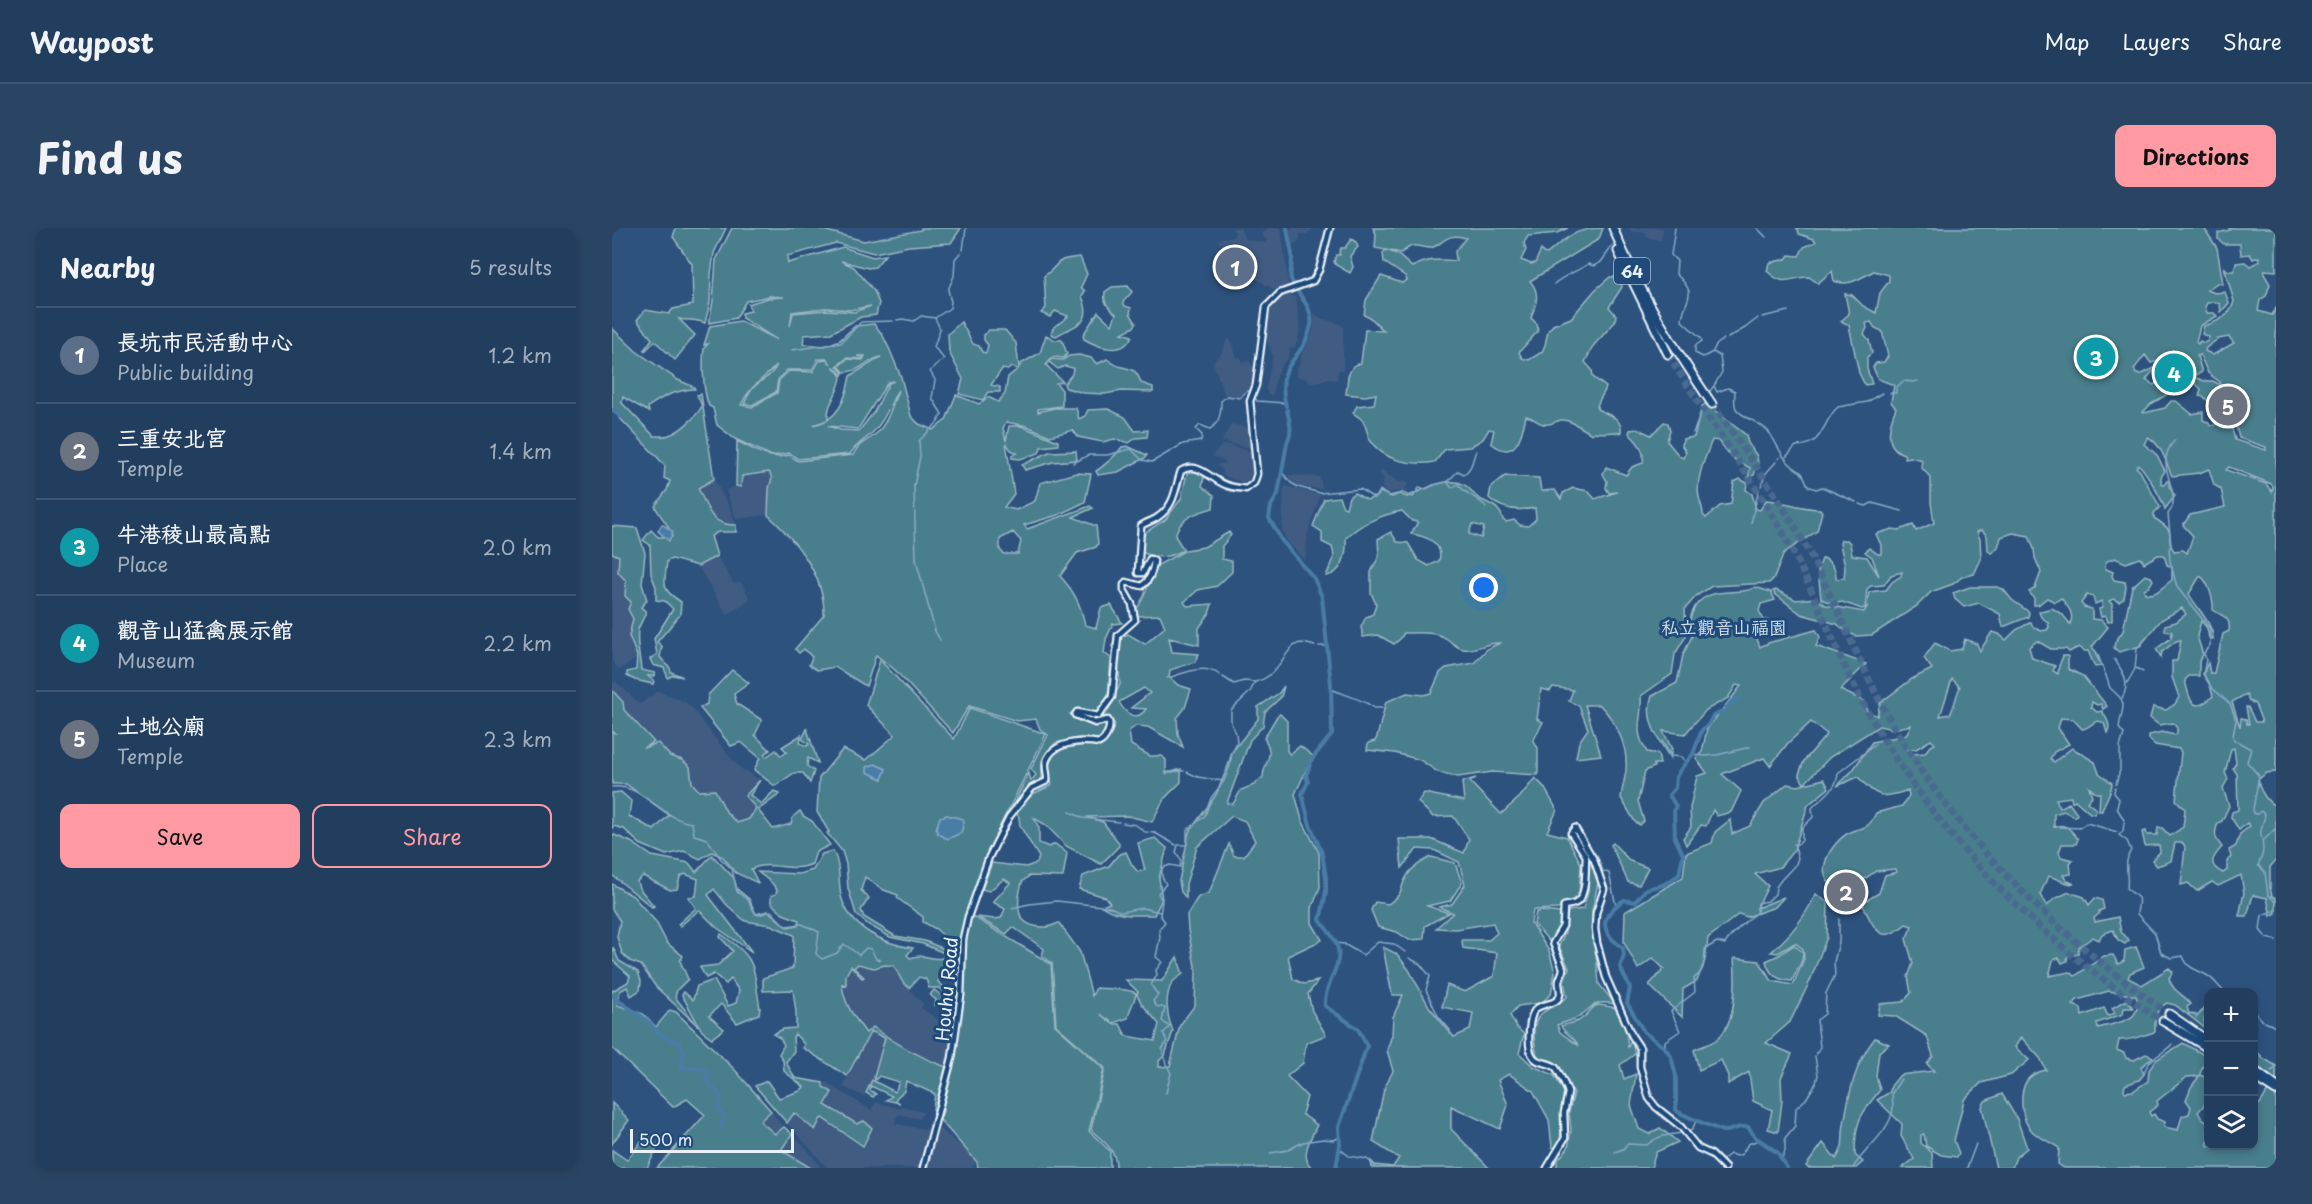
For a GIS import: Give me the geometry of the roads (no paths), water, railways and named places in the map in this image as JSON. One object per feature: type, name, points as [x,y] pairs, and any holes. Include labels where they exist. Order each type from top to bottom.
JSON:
[{"type":"highway","name":"64","points":[[1611,228],[1641,302],[1668,354]]},
{"type":"highway","name":"64","points":[[1611,228],[1634,275],[1675,348],[1712,404]]},
{"type":"highway","points":[[2169,1014],[2204,1038]]},
{"type":"highway","points":[[2163,1021],[2204,1046]]},
{"type":"highway","points":[[2258,1075],[2276,1084]]},
{"type":"highway","points":[[2258,1077],[2276,1092]]},
{"type":"main road","name":"Houhu Road","points":[[923,1168],[952,1058],[961,995],[964,932],[987,864],[1009,817],[1032,788],[1047,781],[1047,760],[1058,747],[1082,741],[1099,743],[1104,739],[1110,725],[1108,720],[1095,723],[1075,714],[1098,716],[1112,697],[1118,635],[1134,622],[1135,618],[1124,585],[1126,582],[1138,586],[1145,584],[1154,564],[1153,560],[1149,560],[1143,573],[1138,573],[1139,530],[1144,523],[1155,519],[1167,509],[1175,494],[1181,471],[1192,467],[1222,483],[1237,488],[1246,489],[1254,483],[1257,474],[1257,459],[1250,401],[1256,385],[1266,307],[1276,296],[1313,281],[1330,228]]},
{"type":"main road","points":[[1547,1168],[1563,1145],[1564,1113],[1569,1093],[1557,1069],[1533,1056],[1530,1048],[1530,1023],[1538,1007],[1553,1003],[1561,993],[1559,982],[1563,968],[1554,948],[1554,939],[1562,929],[1564,906],[1577,902],[1586,879],[1584,868],[1586,856],[1571,833],[1575,828],[1594,860],[1604,889],[1597,908],[1595,929],[1597,943],[1606,977],[1632,1036],[1640,1048],[1640,1067],[1649,1098],[1698,1148],[1711,1154],[1721,1164]]},
{"type":"waterway","points":[[963,250],[966,228]]},
{"type":"waterway","points":[[1286,406],[1283,391],[1284,379],[1311,325],[1308,307],[1291,279],[1292,255],[1287,228]]},
{"type":"waterway","points":[[1619,234],[1621,228]]},
{"type":"waterway","points":[[1675,228],[1671,255],[1677,261],[1676,274],[1688,288],[1689,293],[1682,321],[1701,338],[1702,341],[1695,346],[1695,353],[1703,357],[1713,352],[1720,356],[1722,372],[1714,386],[1717,392],[1728,388],[1735,391],[1737,410],[1768,431],[1785,459],[1801,473],[1808,486],[1816,489],[1822,487],[1856,502]]},
{"type":"waterway","points":[[1757,228],[1766,237]]},
{"type":"waterway","points":[[1554,284],[1588,264],[1594,266],[1601,262],[1616,241]]},
{"type":"waterway","points":[[940,640],[935,631],[916,560],[914,486],[920,456],[919,441],[938,422],[942,414],[932,398],[935,380],[930,371],[944,359],[934,347],[940,329],[935,318],[950,308],[948,290],[954,276],[955,259],[960,253]]},
{"type":"waterway","points":[[1762,317],[1788,311]]},
{"type":"waterway","points":[[897,320],[914,321],[921,316],[935,318]]},
{"type":"waterway","points":[[1728,338],[1758,318]]},
{"type":"waterway","points":[[792,350],[841,343],[861,322],[893,321]]},
{"type":"waterway","points":[[1713,351],[1716,345],[1724,339]]},
{"type":"waterway","points":[[1890,393],[1896,393],[1896,388],[1903,381],[1918,381]]},
{"type":"waterway","points":[[1710,391],[1714,386]]},
{"type":"waterway","points":[[1073,463],[1089,455],[1107,455],[1131,449],[1142,460],[1152,462],[1183,444],[1201,441],[1202,435],[1196,429],[1200,425],[1210,429],[1216,424],[1221,401],[1227,396],[1240,398],[1246,391],[1251,391]]},
{"type":"waterway","points":[[1786,457],[1796,446],[1805,445],[1818,438],[1838,407],[1867,402],[1882,393]]},
{"type":"waterway","points":[[1254,396],[1257,401],[1285,403]]},
{"type":"waterway","points":[[1693,433],[1706,401]]},
{"type":"waterway","points":[[612,410],[621,417]]},
{"type":"waterway","points":[[1287,410],[1290,434],[1278,494],[1271,506],[1269,518],[1282,541],[1314,578],[1322,597],[1331,684],[1332,734],[1312,759],[1306,776],[1308,782],[1302,794],[1310,825],[1322,853],[1326,878],[1326,892],[1320,920],[1336,943],[1338,951],[1336,966],[1325,998],[1325,1006],[1358,1029],[1367,1046],[1339,1127],[1340,1145],[1336,1168]]},
{"type":"waterway","points":[[2175,440],[2168,450],[2166,460],[2173,497],[2168,514],[2170,561],[2177,587],[2210,629],[2210,645],[2204,653],[2206,660],[2203,674],[2211,687],[2230,704],[2236,720],[2234,740],[2251,749],[2247,762],[2259,776],[2254,814],[2261,811],[2265,815],[2261,833],[2263,850],[2258,865],[2265,872],[2268,895],[2276,902]]},
{"type":"waterway","points":[[1447,482],[1458,471],[1464,474],[1467,472],[1476,451]]},
{"type":"waterway","points":[[1761,486],[1766,473],[1776,462]]},
{"type":"waterway","points":[[1281,471],[1291,483],[1298,487],[1320,493],[1360,489],[1374,498],[1378,496],[1380,490],[1388,496],[1402,493],[1413,497],[1419,488],[1426,489],[1447,482],[1452,488],[1458,484],[1486,507]]},
{"type":"waterway","points":[[1751,523],[1759,489]]},
{"type":"waterway","points":[[1859,504],[1866,506],[1872,503],[1902,511]]},
{"type":"waterway","points":[[2127,683],[2135,669],[2137,648],[2146,638]]},
{"type":"waterway","points":[[1166,1093],[1171,1073],[1162,1049],[1167,1042],[1163,1033],[1170,1027],[1162,1021],[1165,1008],[1156,1006],[1153,1001],[1158,995],[1151,985],[1157,975],[1156,970],[1162,962],[1156,957],[1160,937],[1159,929],[1165,922],[1160,915],[1162,901],[1158,893],[1166,884],[1162,877],[1162,868],[1170,865],[1180,867],[1181,860],[1176,852],[1178,845],[1187,845],[1187,830],[1205,816],[1211,798],[1224,781],[1237,743],[1236,733],[1231,723],[1231,710],[1250,692],[1255,682],[1264,679],[1277,668],[1295,645],[1301,643],[1315,646]]},
{"type":"waterway","points":[[1319,646],[1328,646]]},
{"type":"waterway","points":[[2095,654],[2110,688],[2120,698],[2123,705],[2119,728],[2124,734],[2120,747],[2120,770],[2116,784]]},
{"type":"waterway","points":[[2114,659],[2126,683],[2122,698]]},
{"type":"waterway","points":[[2136,668],[2143,672]]},
{"type":"waterway","points":[[1167,678],[1200,669],[1213,671],[1220,675]]},
{"type":"waterway","points":[[1223,677],[1234,684],[1244,681],[1255,682]]},
{"type":"waterway","points":[[1331,689],[1361,700],[1374,708],[1384,708]]},
{"type":"waterway","points":[[1739,699],[1732,701],[1724,711],[1713,716],[1702,730],[1693,754],[1680,770],[1676,777],[1675,788],[1669,795],[1676,806],[1674,810],[1675,838],[1683,854],[1679,875],[1663,885],[1646,889],[1635,902],[1624,900],[1610,912],[1605,924],[1610,936],[1623,948],[1624,955],[1620,967],[1630,988],[1627,1003],[1644,1032],[1665,1048],[1671,1056],[1676,1076],[1676,1110],[1724,1131],[1748,1127],[1755,1137],[1778,1153],[1787,1168]]},
{"type":"waterway","points":[[1662,741],[1671,756],[1681,757],[1686,762]]},
{"type":"waterway","points":[[1665,1048],[1665,1041],[1680,1031],[1671,1011],[1695,992],[1694,978],[1702,969],[1705,949],[1717,942],[1725,944],[1757,913],[1758,903],[1768,901],[1775,894],[1776,887],[1796,864],[1798,858],[1794,844],[1799,844],[1802,840],[1802,828],[1813,817],[1812,808],[1835,784],[1838,773],[1876,744]]},
{"type":"waterway","points":[[1693,754],[1717,755],[1750,747]]},
{"type":"waterway","points":[[1167,772],[1184,771]]},
{"type":"waterway","points":[[1187,772],[1198,777],[1223,781]]},
{"type":"waterway","points":[[612,787],[633,790],[671,815],[692,823],[694,835],[707,839],[721,859],[732,869],[737,892],[748,900],[755,913],[759,915],[771,911],[785,926],[802,924],[819,932],[816,954],[822,959],[837,953],[844,944],[859,955],[866,948],[871,949],[876,959],[881,960]]},
{"type":"waterway","points":[[2115,787],[2114,793],[2119,799],[2117,808],[2124,820]]},
{"type":"waterway","points":[[1070,812],[1083,818],[1119,822]]},
{"type":"waterway","points":[[2124,822],[2123,831],[2119,835],[2127,841],[2131,850],[2127,864],[2127,889],[2139,901],[2137,914],[2155,933],[2161,953],[2171,958],[2183,956],[2190,967],[2210,978],[2221,988]]},
{"type":"waterway","points":[[1123,823],[1136,825],[1145,832],[1155,833],[1176,845]]},
{"type":"waterway","points":[[2060,827],[2079,828],[2087,823],[2117,832]]},
{"type":"waterway","points":[[2264,840],[2276,828]]},
{"type":"waterway","points":[[1597,855],[1603,871],[1609,873],[1616,906]]},
{"type":"waterway","points":[[1012,908],[1057,901],[1110,907],[1121,912],[1142,908],[1160,912]]},
{"type":"waterway","points":[[2265,936],[2260,930],[2262,915],[2276,910]]},
{"type":"waterway","points":[[1782,1158],[1785,1151],[1785,1138],[1795,1126],[1796,1108],[1806,1099],[1818,1075],[1815,1056],[1820,1047],[1817,1020],[1825,1014],[1826,993],[1835,975],[1834,962],[1839,942],[1839,919]]},
{"type":"waterway","points":[[2266,938],[2276,940]]},
{"type":"waterway","points":[[1336,943],[1344,944],[1363,955],[1378,942],[1394,944],[1405,952]]},
{"type":"waterway","points":[[1409,958],[1420,964],[1430,976],[1426,990],[1438,1016],[1450,1030],[1450,1034]]},
{"type":"waterway","points":[[612,995],[645,1019],[661,1035],[679,1042],[684,1050],[681,1068],[700,1068],[709,1071],[705,1079],[721,1096],[719,1109],[723,1116],[721,1128]]},
{"type":"waterway","points":[[2196,1018],[2204,1008]]},
{"type":"waterway","points":[[2258,1015],[2263,1021]]},
{"type":"waterway","points":[[2265,1022],[2276,1027]]},
{"type":"waterway","points":[[2144,1074],[2148,1064],[2172,1044]]},
{"type":"waterway","points":[[2271,1071],[2276,1068]]},
{"type":"waterway","points":[[1853,1168],[1887,1124],[1893,1108],[1892,1093],[1901,1079]]},
{"type":"waterway","points":[[1687,1131],[1692,1130],[1697,1119]]},
{"type":"waterway","points":[[1615,1152],[1623,1149],[1627,1144],[1647,1145],[1659,1137],[1682,1133]]},
{"type":"waterway","points":[[1270,1153],[1288,1150],[1303,1142],[1334,1140],[1340,1137]]},
{"type":"waterway","points":[[1721,1161],[1730,1154],[1737,1156],[1742,1154],[1748,1144],[1759,1140]]},
{"type":"waterway","points":[[1967,1168],[1976,1144]]},
{"type":"waterway","points":[[1339,1148],[1349,1156],[1367,1159],[1377,1168]]},
{"type":"waterway","points":[[1396,1168],[1402,1168]]},
{"type":"tunnel","points":[[1668,354],[1783,533],[1864,705],[1892,753],[1923,798],[1957,841],[2033,920],[2117,990],[2163,1021]]},
{"type":"tunnel","points":[[1712,404],[1787,514],[1821,576],[1879,700],[1906,747],[1961,824],[2024,894],[2058,926],[2094,957],[2169,1014]]},
{"type":"place","name":"長坑市民活動中心","points":[[1235,267]]},
{"type":"place","name":"牛港稜山最高點","points":[[2096,357]]},
{"type":"place","name":"觀音山猛禽展示館","points":[[2174,373]]},
{"type":"place","name":"土地公廟","points":[[2228,406]]},
{"type":"place","name":"三重安北宮","points":[[1846,892]]},
{"type":"park label","name":"私立觀音山福園","points":[[1724,626]]}]
